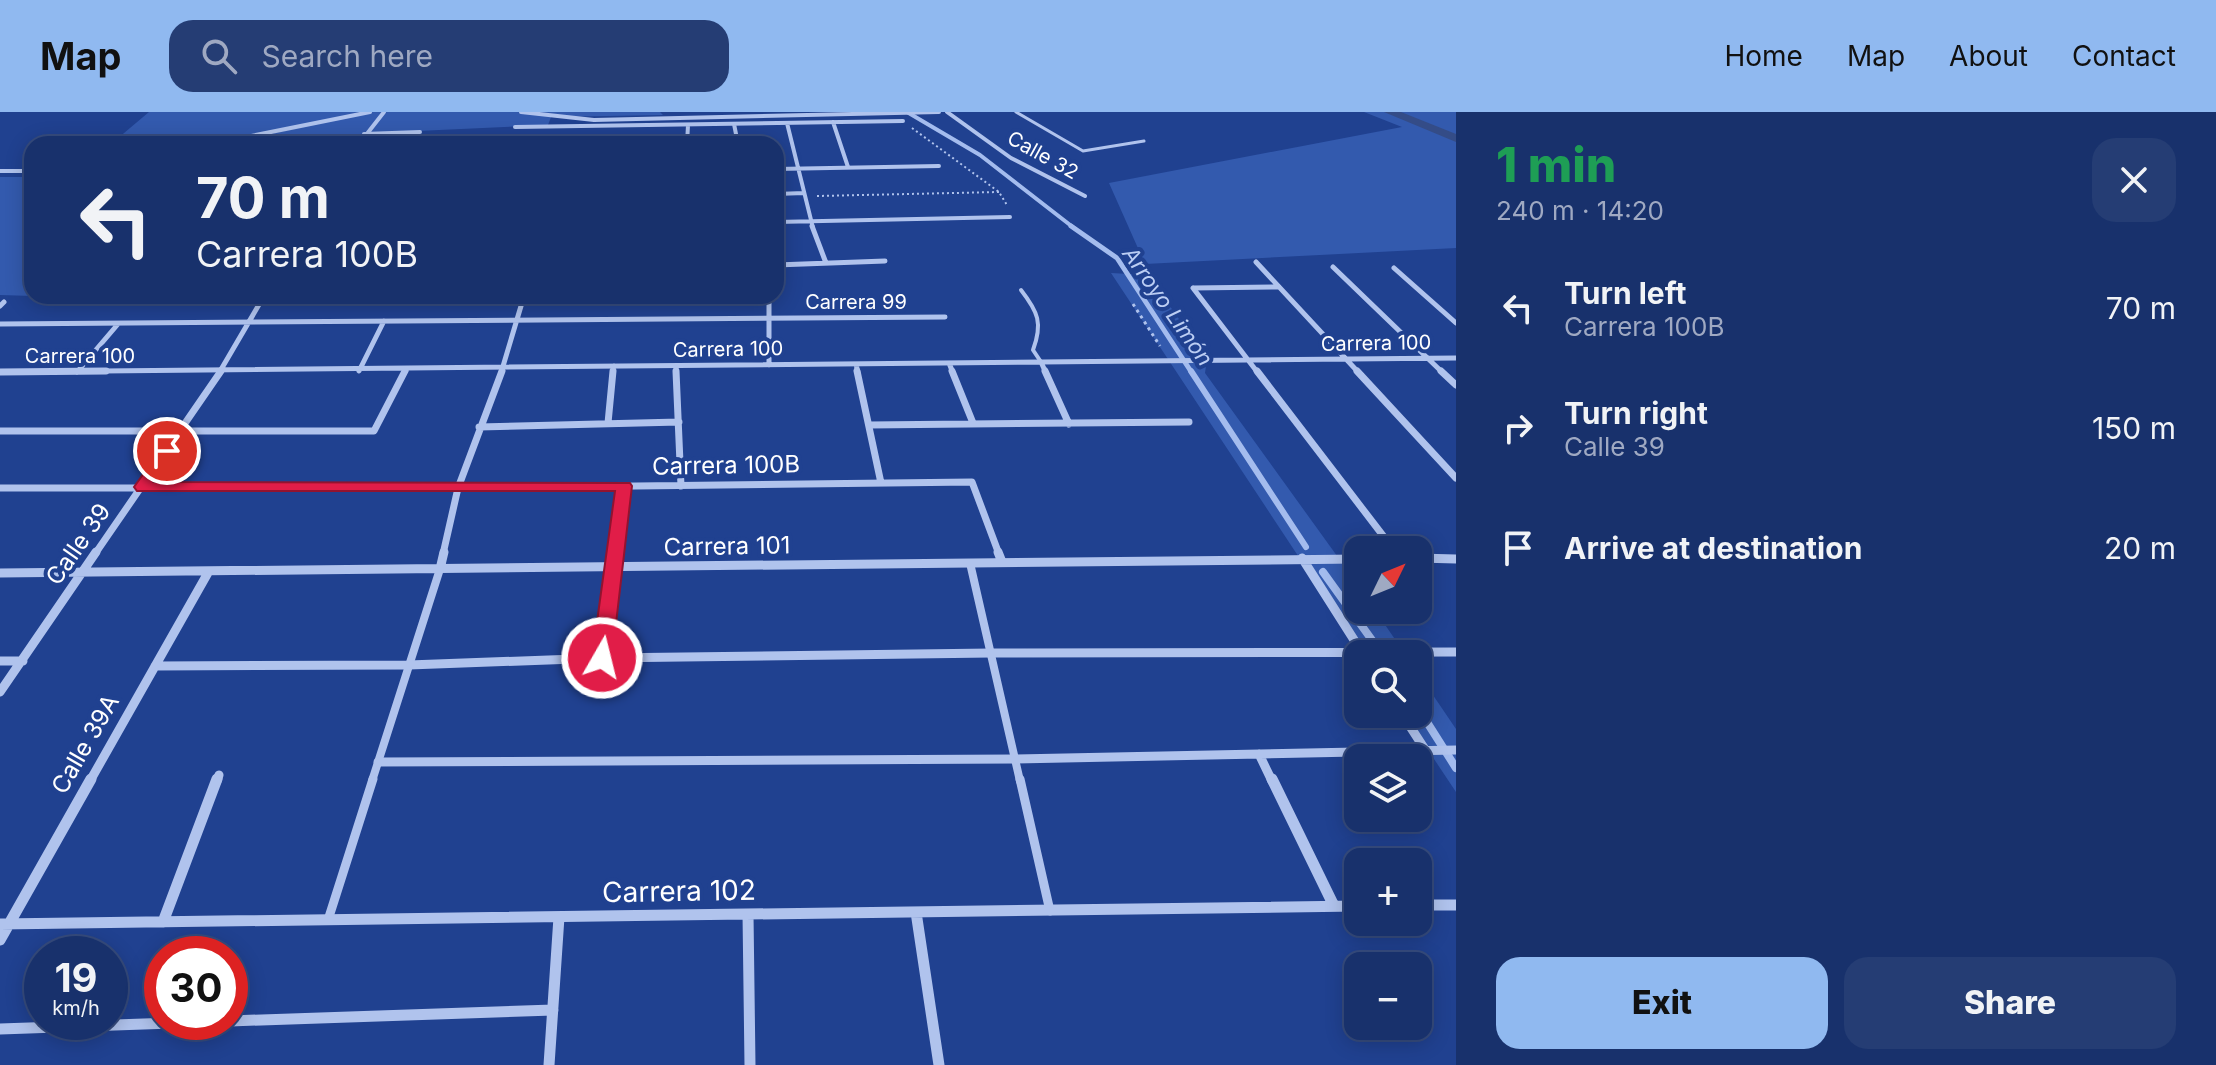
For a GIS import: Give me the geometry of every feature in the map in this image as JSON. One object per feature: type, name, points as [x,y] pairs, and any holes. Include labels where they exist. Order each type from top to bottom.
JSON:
[{"type":"street","points":[[251,136],[370,112]]},
{"type":"street","points":[[364,134],[384,112]]},
{"type":"street","points":[[521,112],[594,120],[939,112]]},
{"type":"street","points":[[860,112],[865,116]]},
{"type":"street","name":"Calle 32","points":[[947,112],[1023,166],[1085,196]]},
{"type":"street","points":[[515,127],[903,121]]},
{"type":"street","points":[[833,122],[848,167]]},
{"type":"street","points":[[787,123],[810,221],[826,263]]},
{"type":"street","points":[[734,124],[736,136]]},
{"type":"street","points":[[687,136],[688,125]]},
{"type":"street","points":[[364,134],[420,132]]},
{"type":"street","points":[[784,169],[939,166]]},
{"type":"street","points":[[0,171],[24,171]]},
{"type":"street","points":[[784,194],[804,195]]},
{"type":"street","points":[[784,222],[1010,217]]},
{"type":"street","points":[[784,265],[885,261]]},
{"type":"street","points":[[1256,262],[1456,478]]},
{"type":"street","points":[[1333,267],[1456,385]]},
{"type":"street","points":[[1394,268],[1456,323]]},
{"type":"street","points":[[1279,287],[1193,288],[1383,536]]},
{"type":"street","name":"Calle 39","points":[[0,692],[180,433],[259,304]]},
{"type":"street","points":[[328,920],[440,569],[458,488],[503,368],[522,304]]},
{"type":"street","points":[[769,304],[769,365]]},
{"type":"street","name":"Carrera 99","points":[[0,324],[945,317]]},
{"type":"street","points":[[359,371],[384,321]]},
{"type":"street","points":[[77,372],[118,324]]},
{"type":"street","name":"Carrera 100","points":[[0,372],[359,371],[1456,358]]},
{"type":"street","points":[[1041,362],[1069,424]]},
{"type":"street","points":[[949,363],[973,423]]},
{"type":"street","points":[[856,364],[881,483]]},
{"type":"street","points":[[608,423],[614,366]]},
{"type":"street","points":[[676,366],[681,486]]},
{"type":"street","points":[[0,431],[374,431],[406,370]]},
{"type":"street","points":[[479,427],[679,422]]},
{"type":"street","points":[[869,425],[1189,422]]},
{"type":"street","name":"Carrera 100B","points":[[0,488],[458,488],[972,482],[1002,562]]},
{"type":"street","points":[[602,658],[624,486]]},
{"type":"street","points":[[1302,558],[1356,640]]},
{"type":"street","points":[[1432,558],[1456,559]]},
{"type":"street","name":"Carrera 101","points":[[0,573],[1344,559]]},
{"type":"street","points":[[970,563],[1050,911]]},
{"type":"street","name":"Calle 39A","points":[[0,940],[4,924],[209,571]]},
{"type":"street","points":[[1432,652],[1456,652]]},
{"type":"street","points":[[155,666],[409,665],[602,658],[991,653],[1344,653]]},
{"type":"street","points":[[0,661],[23,661]]},
{"type":"street","points":[[1432,751],[1456,750]]},
{"type":"street","points":[[378,762],[1015,759],[1344,752]]},
{"type":"street","points":[[1259,754],[1334,906]]},
{"type":"street","points":[[163,922],[219,775]]},
{"type":"street","points":[[1432,905],[1456,905]]},
{"type":"street","name":"Carrera 102","points":[[4,924],[1344,906]]},
{"type":"street","points":[[916,912],[939,1065]]},
{"type":"street","points":[[748,914],[750,1065]]},
{"type":"street","points":[[549,1065],[559,917]]},
{"type":"street","points":[[248,1020],[553,1010]]},
{"type":"street","points":[[0,1029],[144,1024]]},
{"type":"lane","points":[[1016,112],[1083,151],[1144,141]]},
{"type":"lane","points":[[1021,290],[1041,316],[1042,327],[1033,350],[1041,362]]},
{"type":"path","points":[[903,121],[999,192],[1012,214],[1010,217]]},
{"type":"path","points":[[804,195],[999,192]]},
{"type":"path","points":[[1133,304],[1165,354],[1159,361]]},
{"type":"shaded area","points":[[149,112],[660,112],[663,115],[551,117],[548,125],[374,133],[372,136],[262,136],[315,124],[253,136],[120,136]]},
{"type":"shaded area","points":[[1364,112],[1456,112],[1456,248],[1145,264],[1109,183],[1402,127]]},
{"type":"shaded area","points":[[0,177],[24,177],[24,296],[0,295]]},
{"type":"shaded area","points":[[1111,273],[1148,275],[1207,359],[1205,373],[1344,566],[1344,624],[1385,624],[1395,640],[1354,640]]},
{"type":"shaded area","points":[[1432,694],[1456,729],[1456,792],[1432,756],[1432,744],[1424,744],[1413,728],[1432,728]]},
{"type":"waterway","name":"Arroyo Limón","points":[[907,112],[980,155],[1074,228]]},
{"type":"waterway","points":[[1390,112],[1456,138]]},
{"type":"waterway","name":"Arroyo Limón","points":[[1071,226],[1117,258],[1192,373]]},
{"type":"waterway","name":"Arroyo Limón","points":[[1191,371],[1306,547]]},
{"type":"waterway","name":"Arroyo Limón","points":[[1323,572],[1372,640]]},
{"type":"waterway","name":"Arroyo Limón","points":[[1431,728],[1456,768]]},
{"type":"route","points":[[167,451],[143,487],[624,486],[602,658]]}]
